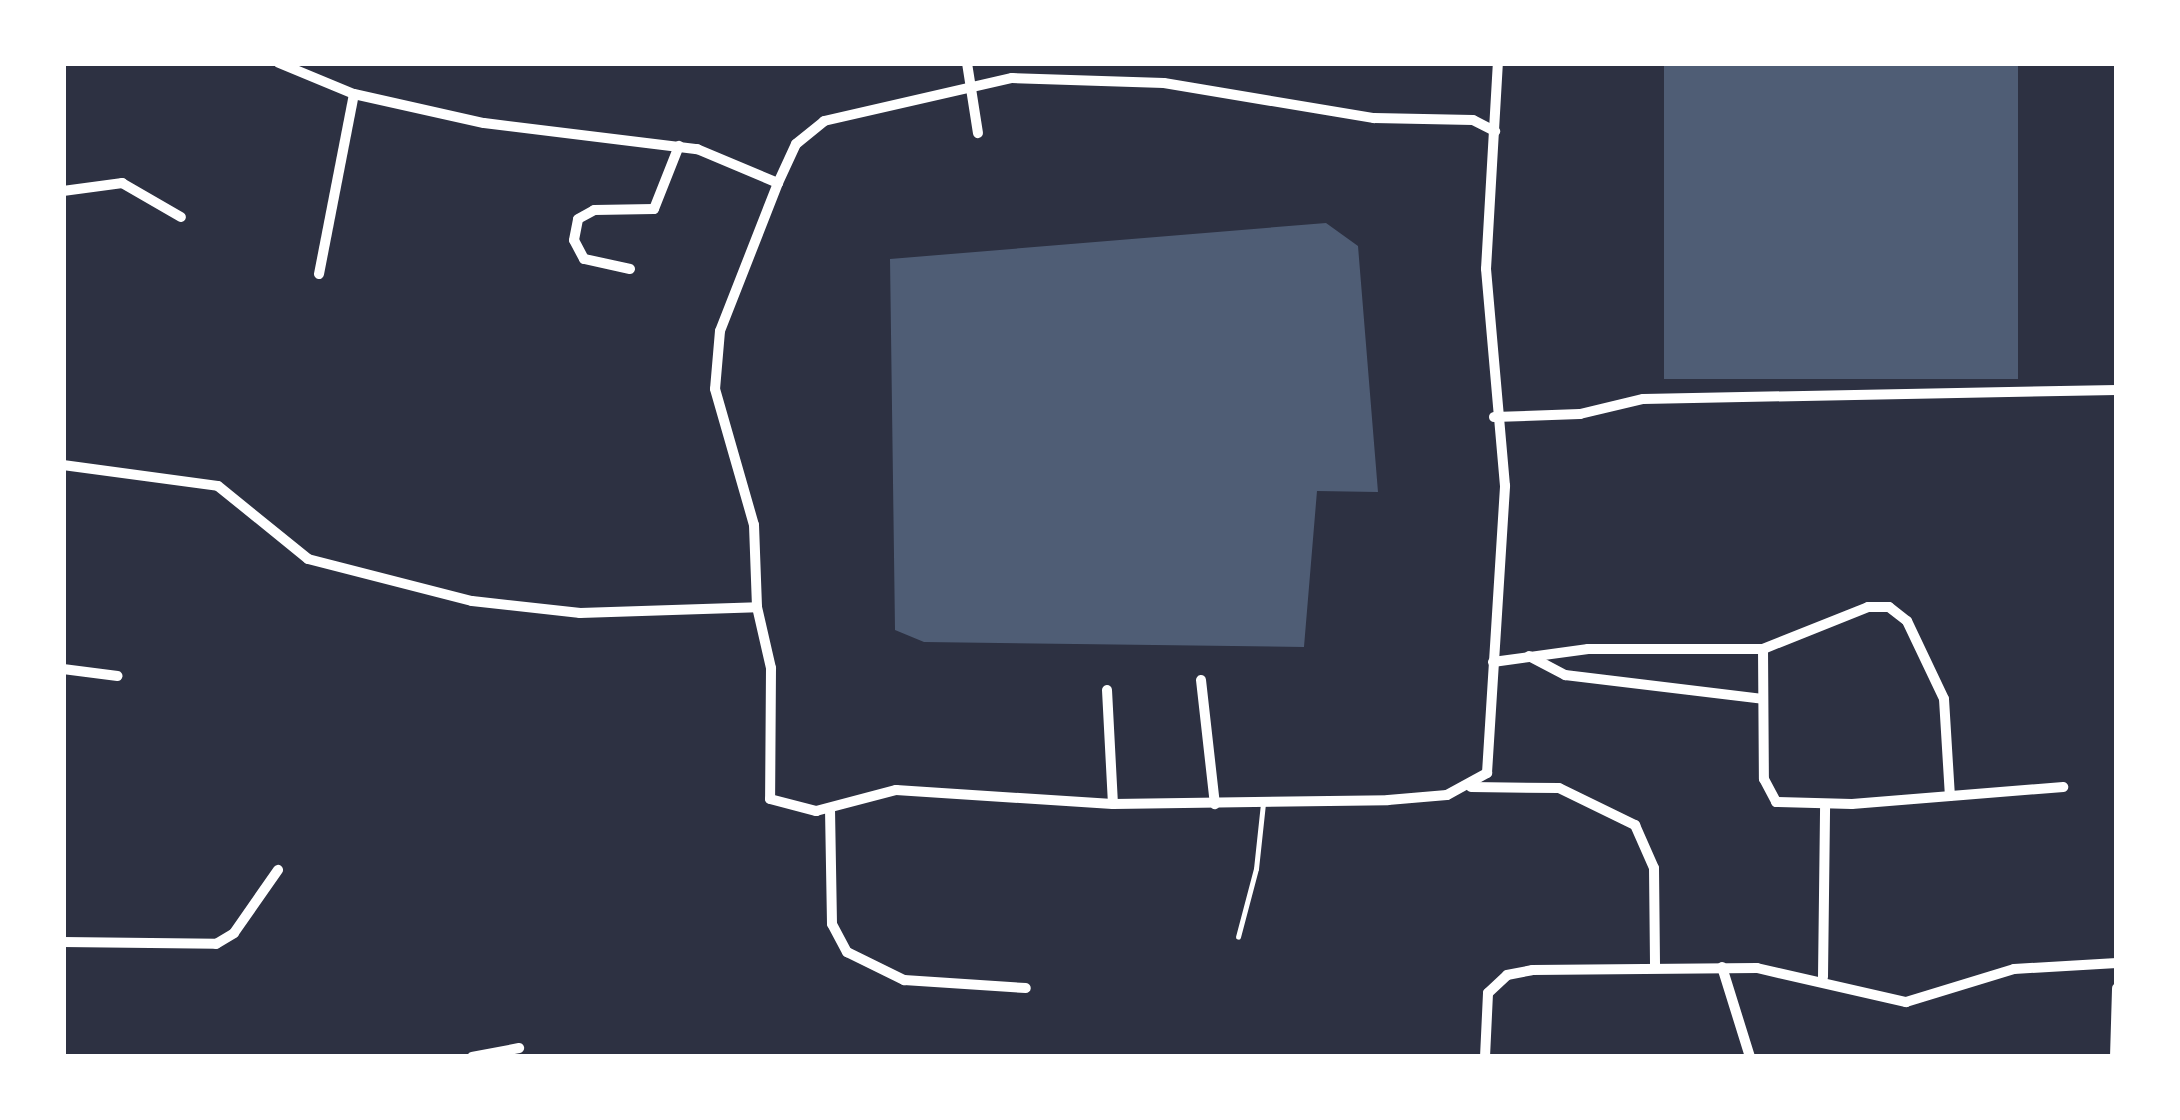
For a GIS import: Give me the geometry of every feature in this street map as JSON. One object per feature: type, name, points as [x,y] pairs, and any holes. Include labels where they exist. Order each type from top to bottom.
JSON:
[{"type":"street","points":[[279,63],[354,94],[484,123],[679,146],[778,183]]},
{"type":"street","points":[[967,63],[978,133]]},
{"type":"street","points":[[1471,787],[1487,773],[1494,749],[1493,662],[1505,486],[1494,418],[1486,249],[1498,63]]},
{"type":"street","points":[[1495,131],[1473,120],[1374,118],[1164,83],[1058,77],[970,84],[824,121],[796,144],[714,366],[719,413],[754,525],[757,607],[771,668],[770,799],[786,809],[830,809],[896,790],[1113,804],[1215,804],[1388,800],[1471,787],[1559,788],[1635,825],[1654,868],[1655,965]]},
{"type":"street","points":[[320,274],[354,94]]},
{"type":"street","points":[[630,269],[584,259],[575,228],[594,210],[655,209],[679,146]]},
{"type":"street","points":[[63,191],[122,183],[181,217]]},
{"type":"street","points":[[1494,418],[1580,414],[1643,399],[2117,390]]},
{"type":"street","points":[[63,464],[218,486],[308,559],[472,601],[580,613],[757,607]]},
{"type":"street","points":[[1493,662],[1529,656],[1762,650],[1868,607],[1899,612],[1944,699],[1950,796]]},
{"type":"street","points":[[1762,650],[1770,796],[1787,806],[2063,787]]},
{"type":"street","points":[[1529,656],[1565,675],[1763,699]]},
{"type":"street","points":[[63,669],[118,676]]},
{"type":"street","points":[[1202,680],[1215,804]]},
{"type":"street","points":[[1107,690],[1113,804]]},
{"type":"street","points":[[1823,977],[1825,805]]},
{"type":"street","points":[[830,809],[832,924],[847,952],[904,980],[1026,988]]},
{"type":"street","points":[[63,942],[216,944],[233,933],[278,870]]},
{"type":"street","points":[[1485,1057],[1484,1008],[1507,974],[1655,965],[1722,967],[1823,977],[1906,1002],[2014,969],[2117,963]]},
{"type":"street","points":[[1722,967],[1750,1057]]},
{"type":"street","points":[[2115,1057],[2117,988]]},
{"type":"street","points":[[472,1057],[519,1048]]},
{"type":"lane","points":[[1238,937],[1263,803]]},
{"type":"water","points":[[1664,63],[2018,63],[2018,379],[1664,379]]},
{"type":"water","points":[[1326,223],[1358,246],[1378,492],[1317,491],[1304,647],[924,642],[895,630],[890,259]]}]
